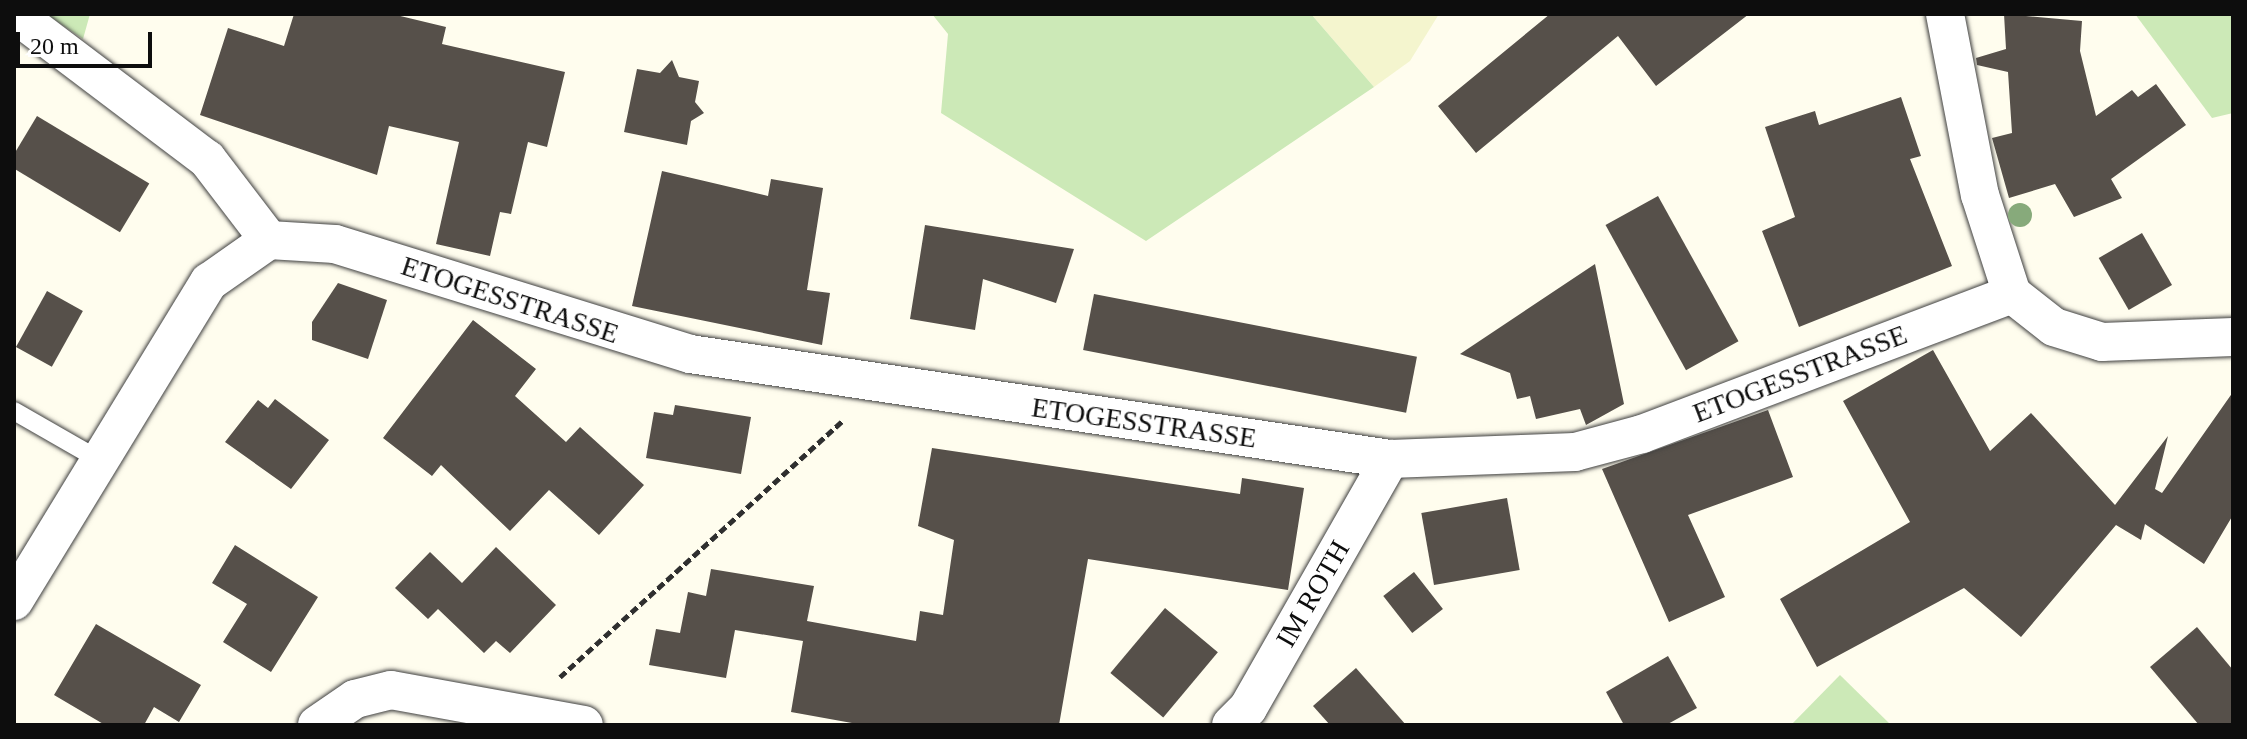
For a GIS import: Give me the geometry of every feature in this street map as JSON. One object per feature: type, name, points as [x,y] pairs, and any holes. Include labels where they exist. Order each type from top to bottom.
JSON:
[{"type":"street","points":[[14,601],[96,458],[209,282],[269,240],[207,159],[15,14]]},
{"type":"street","points":[[1945,14],[1980,195],[2012,294],[2054,327],[2102,342],[2233,337]]},
{"type":"street","name":"ETOGESSTRASSE","points":[[269,240],[335,244],[690,354],[1390,459],[1575,452],[1642,434],[2012,294]]},
{"type":"street","name":"IM ROTH","points":[[1231,725],[1248,708],[1390,459]]},
{"type":"street","points":[[317,725],[355,699],[391,690],[584,725]]},
{"type":"lane","points":[[14,411],[96,458]]},
{"type":"path","points":[[520,713],[882,384]]},
{"type":"green space","points":[[46,14],[90,14],[83,39]]},
{"type":"green space","points":[[932,14],[1311,14],[1374,87],[1146,241],[941,113],[948,34]]},
{"type":"green space","points":[[1311,14],[1439,14],[1410,61],[1374,87]]},
{"type":"green space","points":[[2135,14],[2233,14],[2233,113],[2212,118]]},
{"type":"green space","points":[[1840,675],[1891,725],[1791,725]]},
{"type":"building","points":[[294,14],[392,14],[446,27],[442,44],[565,72],[547,147],[528,142],[511,214],[500,212],[490,256],[436,244],[459,142],[389,126],[377,175],[200,115],[228,28],[284,46]]},
{"type":"building","points":[[1550,14],[1749,14],[1656,86],[1618,36],[1476,153],[1438,106]]},
{"type":"building","points":[[2004,14],[2082,21],[2080,51],[2096,116],[2132,90],[2138,97],[2156,84],[2186,125],[2111,179],[2122,198],[2074,217],[2055,184],[2009,198],[1992,138],[2012,133],[2008,72],[1977,65],[1976,58],[2006,49]]},
{"type":"building","points":[[672,60],[679,77],[699,81],[695,102],[704,113],[691,121],[687,145],[624,132],[637,69],[660,73]]},
{"type":"building","points":[[1901,97],[1921,156],[1910,159],[1952,266],[1799,327],[1762,231],[1795,217],[1765,127],[1815,111],[1819,125]]},
{"type":"building","points":[[37,116],[149,183],[120,232],[14,169],[14,154]]},
{"type":"building","points":[[662,171],[768,196],[771,179],[823,188],[807,290],[830,293],[822,345],[632,306]]},
{"type":"building","points":[[1658,196],[1738,341],[1686,370],[1606,225]]},
{"type":"building","points":[[925,225],[1074,249],[1056,303],[983,279],[975,330],[910,319]]},
{"type":"building","points":[[2142,233],[2172,285],[2129,310],[2099,258]]},
{"type":"building","points":[[1595,264],[1624,404],[1586,425],[1580,409],[1536,419],[1530,396],[1517,399],[1510,373],[1460,354]]},
{"type":"building","points":[[338,283],[387,300],[368,359],[312,340],[312,322]]},
{"type":"building","points":[[47,291],[83,311],[52,367],[16,347]]},
{"type":"building","points":[[1094,294],[1417,357],[1406,413],[1083,350]]},
{"type":"building","points":[[473,320],[536,369],[515,396],[566,442],[580,427],[644,485],[599,535],[549,490],[510,531],[441,465],[432,476],[383,438]]},
{"type":"building","points":[[1933,350],[1990,451],[2031,413],[2115,505],[2168,436],[2155,489],[2162,493],[2233,392],[2233,515],[2204,564],[2145,524],[2141,540],[2116,525],[2021,637],[1964,588],[1817,667],[1780,599],[1910,522],[1843,401]]},
{"type":"building","points":[[275,399],[329,440],[291,489],[225,442],[258,400],[268,408]]},
{"type":"building","points":[[675,405],[751,417],[741,474],[646,458],[654,412],[673,415]]},
{"type":"building","points":[[1768,410],[1793,477],[1688,515],[1725,597],[1669,622],[1602,469]]},
{"type":"building","points":[[932,448],[1240,494],[1242,478],[1304,488],[1288,590],[1088,559],[1059,725],[863,725],[791,712],[803,641],[735,630],[726,678],[649,665],[656,629],[680,633],[688,592],[706,596],[711,569],[814,586],[807,621],[916,641],[920,611],[943,615],[954,540],[918,526]]},
{"type":"building","points":[[1507,498],[1520,570],[1434,585],[1421,513]]},
{"type":"building","points":[[235,545],[318,597],[271,672],[223,642],[247,604],[212,583]]},
{"type":"building","points":[[496,547],[556,605],[510,653],[496,641],[484,653],[438,609],[428,619],[395,588],[430,552],[462,583]]},
{"type":"building","points":[[1414,572],[1443,609],[1412,633],[1383,596]]},
{"type":"building","points":[[1165,608],[1218,652],[1163,717],[1110,673]]},
{"type":"building","points":[[96,624],[201,685],[179,722],[154,707],[144,725],[105,725],[54,695]]},
{"type":"building","points":[[2197,627],[2233,670],[2233,725],[2199,725],[2150,667]]},
{"type":"building","points":[[1668,656],[1697,708],[1666,725],[1624,725],[1606,692]]},
{"type":"building","points":[[1356,668],[1406,725],[1330,725],[1313,706]]}]
